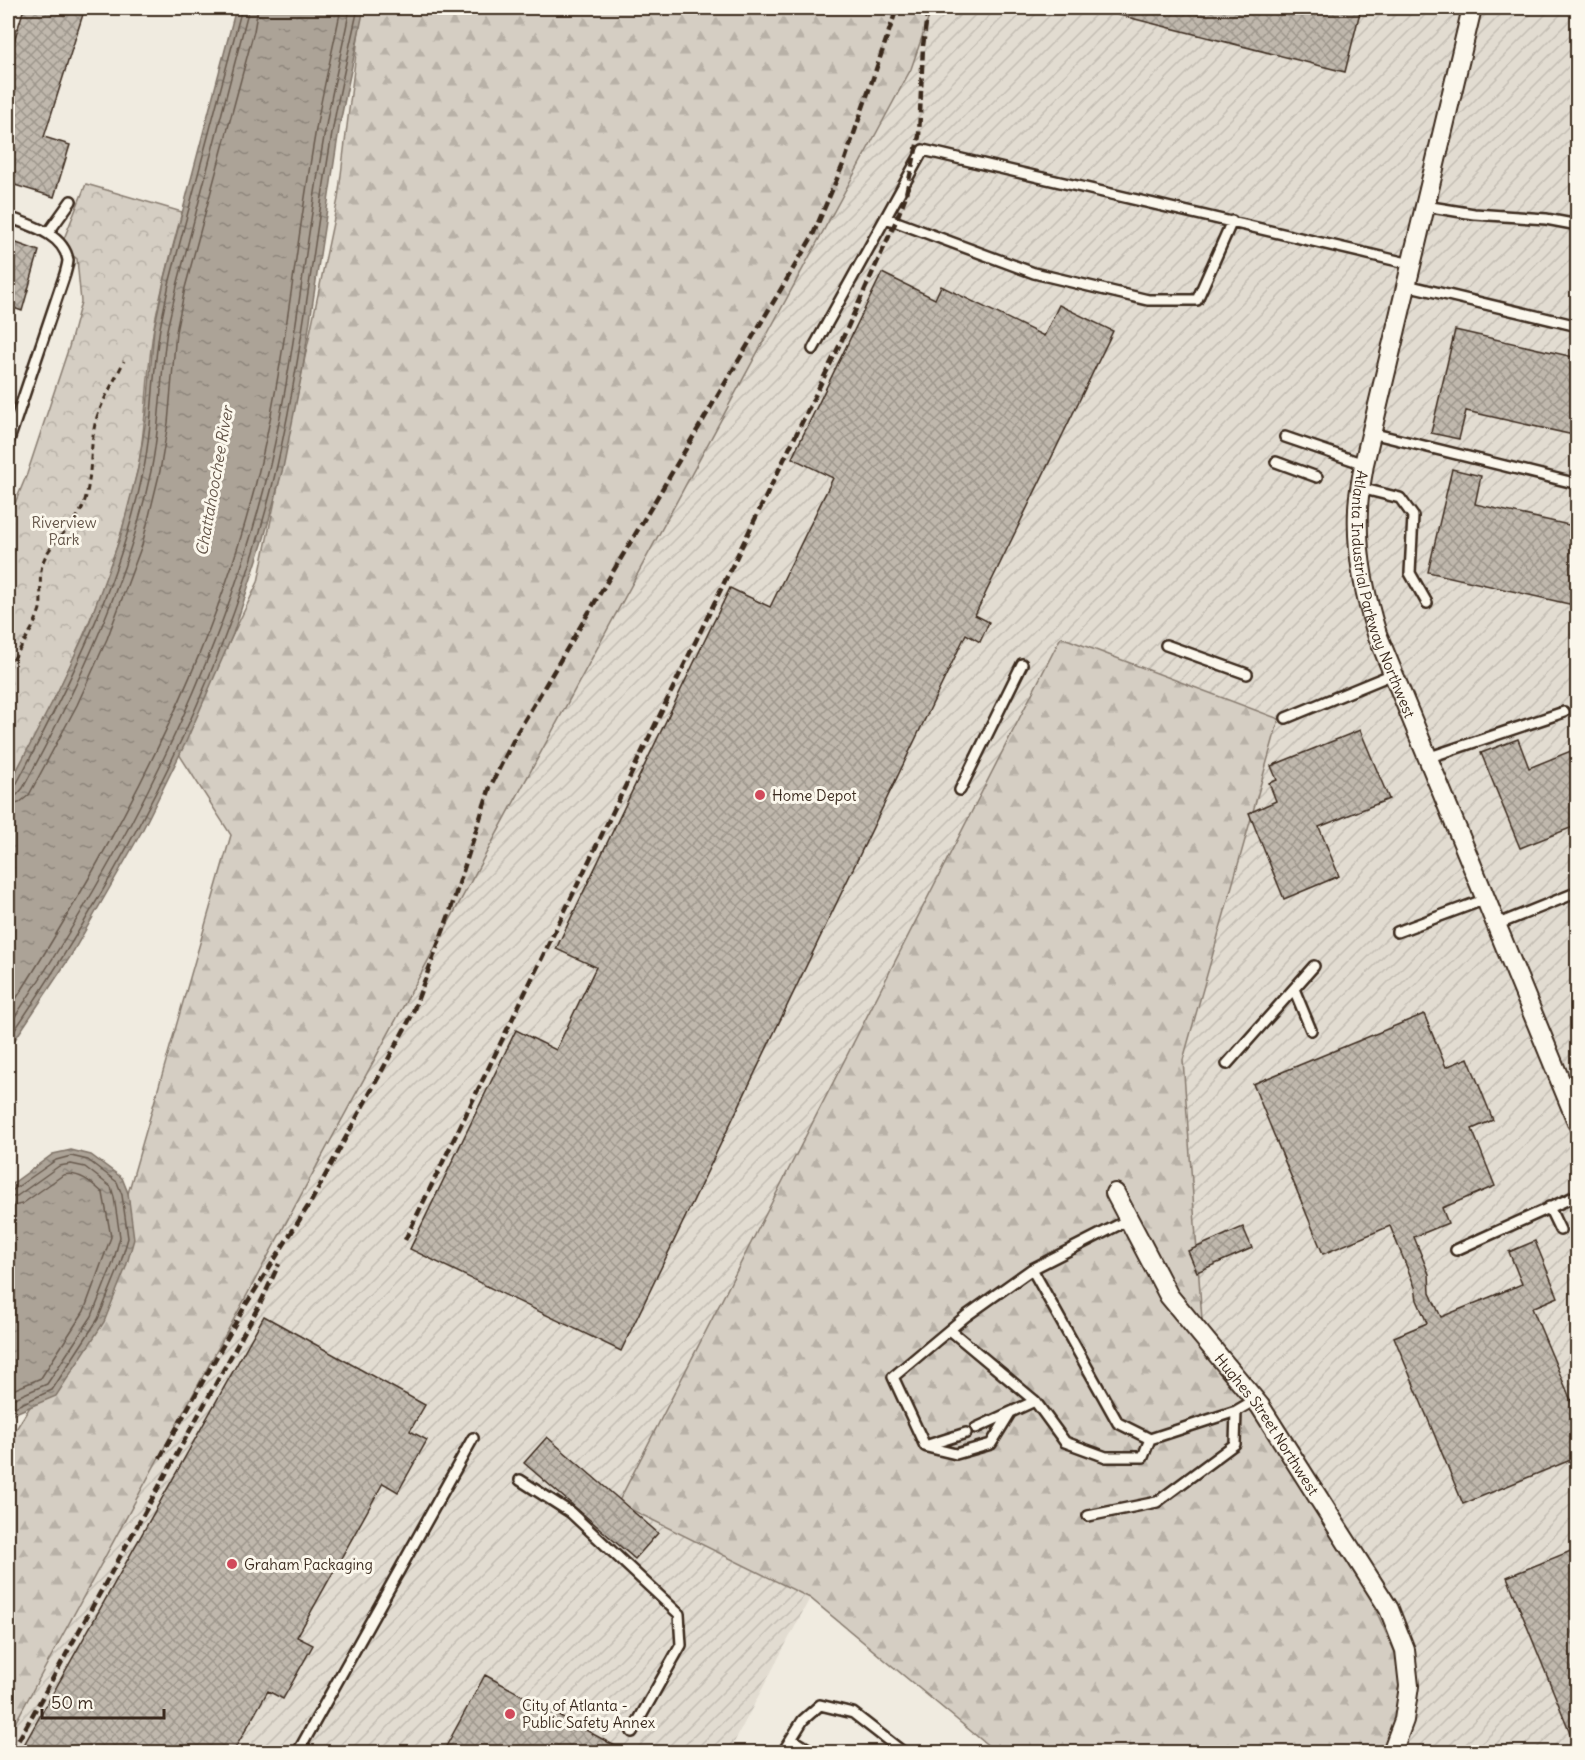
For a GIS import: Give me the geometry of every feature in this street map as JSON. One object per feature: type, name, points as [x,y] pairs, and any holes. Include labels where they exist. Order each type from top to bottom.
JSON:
[{"type":"street","name":"Atlanta Industrial Parkway Northwest","points":[[1472,8],[1364,464],[1358,509],[1358,555],[1365,595],[1377,634],[1577,1122]]},
{"type":"street","name":"Hughes Street Northwest","points":[[1115,1193],[1169,1296],[1255,1400],[1389,1609],[1405,1650],[1409,1686],[1404,1720],[1392,1752]]},
{"type":"lane","points":[[813,349],[923,150],[1411,264]]},
{"type":"lane","points":[[48,232],[71,201]]},
{"type":"lane","points":[[1425,206],[1474,214],[1546,219],[1578,225]]},
{"type":"lane","points":[[8,217],[48,232],[61,246],[68,260],[8,443]]},
{"type":"lane","points":[[886,218],[1034,273],[1148,300],[1197,300],[1232,221]]},
{"type":"lane","points":[[1406,285],[1578,326]]},
{"type":"lane","points":[[1371,433],[1578,484]]},
{"type":"lane","points":[[1285,436],[1364,464]]},
{"type":"lane","points":[[1276,462],[1317,477]]},
{"type":"lane","points":[[1360,488],[1400,498],[1413,516],[1410,573],[1427,603]]},
{"type":"lane","points":[[1166,645],[1247,674]]},
{"type":"lane","points":[[960,790],[1022,664]]},
{"type":"lane","points":[[1286,718],[1393,674]]},
{"type":"lane","points":[[1428,758],[1564,712]]},
{"type":"lane","points":[[1496,925],[1578,892]]},
{"type":"lane","points":[[1397,932],[1486,899]]},
{"type":"lane","points":[[1227,1064],[1314,966]]},
{"type":"lane","points":[[1294,989],[1311,1030]]},
{"type":"lane","points":[[1456,1250],[1578,1195]]},
{"type":"lane","points":[[1549,1207],[1560,1230]]},
{"type":"lane","points":[[925,1446],[893,1377],[966,1316],[1032,1269],[1130,1218]]},
{"type":"lane","points":[[1032,1269],[1118,1423],[1150,1439],[1236,1411],[1255,1400]]},
{"type":"lane","points":[[950,1330],[1035,1401],[1065,1443],[1106,1457],[1143,1457],[1150,1439]]},
{"type":"lane","points":[[976,1428],[1035,1401]]},
{"type":"lane","points":[[1088,1516],[1157,1502],[1235,1444],[1236,1411]]},
{"type":"lane","points":[[925,1446],[956,1454],[991,1444],[1010,1413]]},
{"type":"lane","points":[[925,1446],[966,1434]]},
{"type":"lane","points":[[298,1752],[473,1438]]},
{"type":"lane","points":[[520,1479],[570,1512],[679,1614],[681,1646],[632,1732]]},
{"type":"lane","points":[[783,1752],[803,1720],[820,1705],[853,1713],[903,1752]]},
{"type":"lane","points":[[792,1739],[813,1752]]},
{"type":"path","points":[[8,40],[16,8]]},
{"type":"path","points":[[8,669],[40,612],[40,574],[43,562],[53,544],[76,520],[83,506],[92,465],[92,437],[96,420],[124,361]]},
{"type":"shaded area","points":[[932,8],[1577,8],[1577,1752],[1392,1752],[1203,1333],[1183,1060],[1279,719],[618,1503],[810,1598],[729,1752],[8,1752],[8,1736],[911,69]]},
{"type":"green space","points":[[365,8],[932,8],[911,69],[8,1736],[8,1442],[98,1298],[231,835],[177,751],[258,582],[338,199],[360,21]]},
{"type":"green space","name":"Riverview Park","points":[[86,184],[182,212],[154,327],[141,450],[121,534],[99,598],[72,662],[8,787],[8,520],[27,474],[69,347],[81,302],[77,259],[61,246]]},
{"type":"green space","points":[[1061,637],[1279,719],[1183,1060],[1203,1333],[1355,1564],[1401,1666],[1392,1752],[996,1752],[810,1598],[618,1503]]},
{"type":"water","name":"Chattahoochee River","points":[[236,8],[364,8],[340,123],[302,373],[283,468],[264,538],[233,634],[185,744],[142,831],[70,957],[8,1050],[8,787],[87,629],[120,538],[138,468],[146,420],[154,329],[164,282]]},
{"type":"water","points":[[71,1150],[91,1155],[122,1178],[128,1193],[134,1239],[126,1267],[104,1322],[56,1396],[8,1416],[8,1187],[53,1154]]},
{"type":"building","points":[[24,8],[85,8],[44,137],[70,145],[54,197],[8,183],[8,61]]},
{"type":"building","points":[[1108,8],[1361,8],[1345,72],[1107,12]]},
{"type":"building","points":[[8,240],[39,251],[22,311],[8,306]]},
{"type":"building","name":"Home Depot","points":[[882,273],[935,299],[941,286],[1044,336],[1059,305],[1113,331],[975,615],[989,622],[980,642],[966,634],[621,1351],[410,1249],[516,1030],[556,1050],[596,967],[556,949],[730,588],[770,607],[833,478],[792,458]]},
{"type":"building","points":[[1455,330],[1578,358],[1578,436],[1466,411],[1459,439],[1431,433]]},
{"type":"building","points":[[1452,469],[1481,476],[1475,504],[1578,527],[1578,606],[1428,572]]},
{"type":"building","points":[[1360,730],[1389,799],[1319,827],[1339,876],[1284,899],[1249,813],[1276,801],[1269,783],[1277,780],[1271,766]]},
{"type":"building","points":[[1518,739],[1529,768],[1578,748],[1578,825],[1520,848],[1481,753]]},
{"type":"building","points":[[1424,1014],[1446,1067],[1468,1058],[1493,1120],[1472,1129],[1495,1186],[1442,1208],[1448,1223],[1414,1237],[1429,1274],[1430,1293],[1441,1317],[1522,1284],[1509,1252],[1535,1241],[1558,1297],[1532,1308],[1578,1417],[1578,1457],[1463,1504],[1394,1337],[1427,1323],[1390,1226],[1323,1254],[1253,1084]]},
{"type":"building","points":[[1243,1227],[1252,1248],[1197,1272],[1188,1251]]},
{"type":"building","name":"Graham Packaging","points":[[264,1316],[425,1405],[410,1431],[427,1440],[398,1492],[383,1483],[297,1637],[313,1645],[283,1699],[268,1691],[233,1752],[20,1752]]},
{"type":"building","points":[[547,1437],[658,1533],[635,1559],[524,1463]]},
{"type":"building","points":[[1578,1548],[1578,1749],[1577,1750],[1507,1577]]},
{"type":"building","name":"City of Atlanta - Public Safety Annex","points":[[485,1675],[626,1752],[443,1752]]},
{"type":"railway","points":[[160,1458],[245,1306],[312,1200],[411,1017],[449,915],[490,787],[517,733],[812,237],[845,160],[897,8]]},
{"type":"railway","points":[[405,1240],[840,344],[896,221],[905,198],[919,136],[923,46],[928,8]]},
{"type":"railway","points":[[12,1752],[261,1302],[279,1264]]},
{"type":"place","name":"Home Depot","points":[[760,795]]},
{"type":"place","name":"Graham Packaging","points":[[232,1564]]},
{"type":"place","name":"City of Atlanta - Public Safety Annex","points":[[510,1714]]}]
